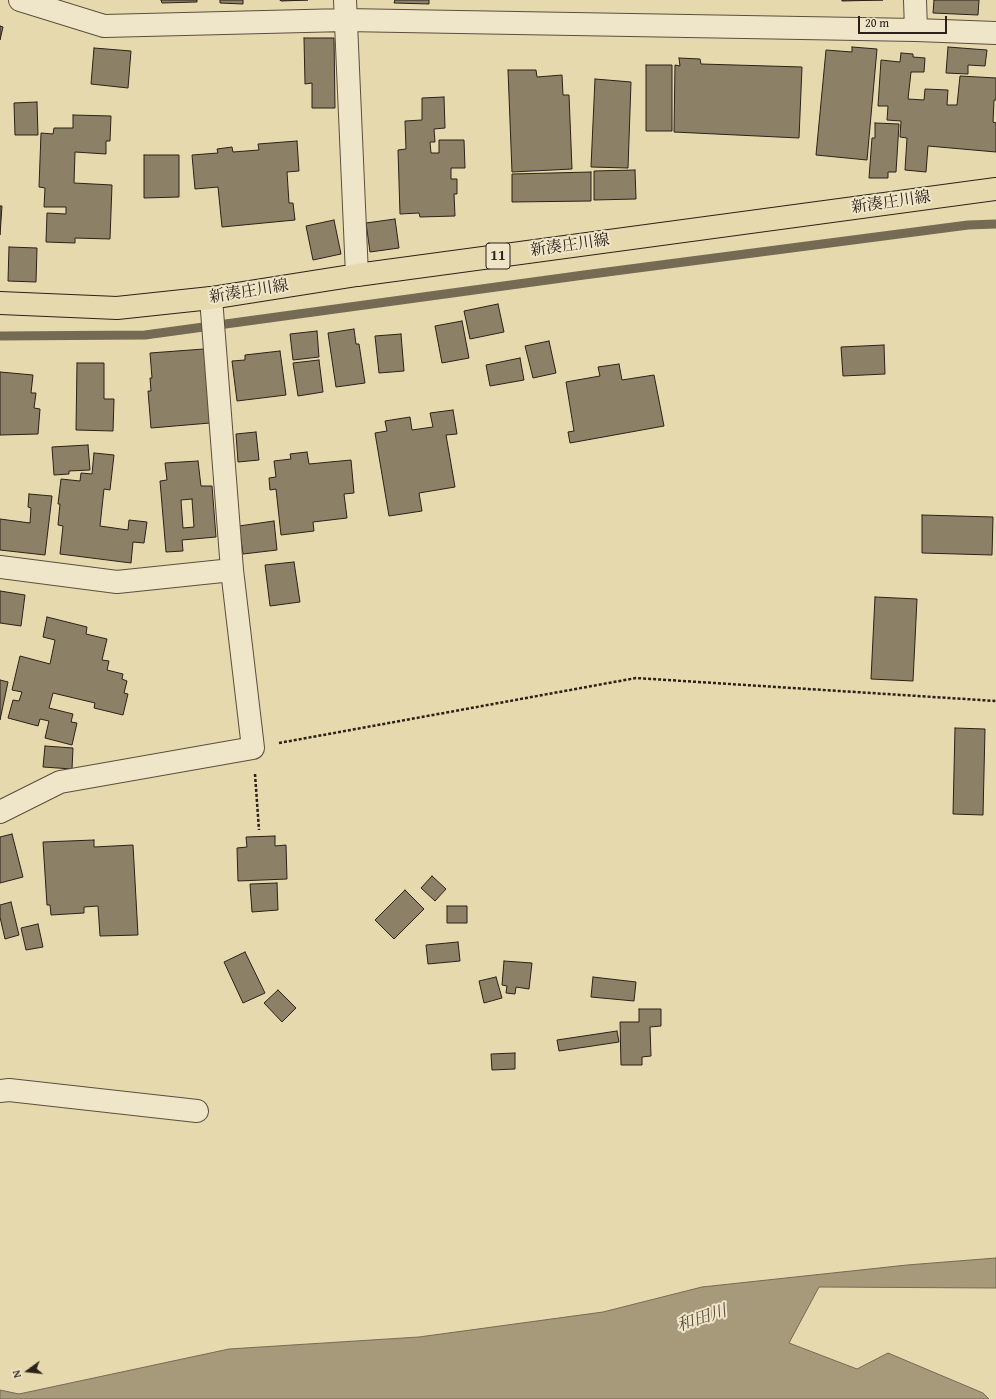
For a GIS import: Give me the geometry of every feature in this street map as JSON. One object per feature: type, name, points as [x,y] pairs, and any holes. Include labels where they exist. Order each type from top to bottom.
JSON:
[{"type":"main road","name":"新湊庄川線","points":[[0,304],[118,308],[211,298],[357,275],[996,188]]},
{"type":"street","points":[[20,0],[104,26],[345,10],[996,34]]},
{"type":"street","points":[[915,0],[916,30]]},
{"type":"street","points":[[345,10],[357,275]]},
{"type":"street","points":[[0,812],[60,782],[253,748],[232,570],[211,298]]},
{"type":"street","points":[[0,567],[117,582],[232,570]]},
{"type":"street","points":[[0,1092],[9,1090],[197,1112]]},
{"type":"path","points":[[259,830],[253,748],[636,678],[996,701]]},
{"type":"water","name":"和田川","points":[[996,1258],[996,1288],[819,1287],[789,1343],[857,1369],[888,1353],[983,1393],[989,1399],[0,1399],[0,1390],[19,1394],[229,1349],[419,1337],[603,1312],[702,1287],[907,1265]]},
{"type":"building","points":[[161,0],[197,0],[197,2],[162,3]]},
{"type":"building","points":[[220,0],[243,0],[243,4],[220,3]]},
{"type":"building","points":[[280,0],[308,0],[281,1]]},
{"type":"building","points":[[395,0],[429,0],[429,4],[394,3]]},
{"type":"building","points":[[842,0],[883,0],[842,1]]},
{"type":"building","points":[[934,0],[979,0],[978,15],[933,13]]},
{"type":"building","points":[[0,26],[3,27],[0,40]]},
{"type":"building","points":[[304,38],[334,38],[335,108],[312,108],[312,83],[305,84]]},
{"type":"building","points":[[852,47],[877,49],[867,160],[816,155],[826,50],[852,52]]},
{"type":"building","points":[[948,47],[987,50],[985,66],[968,65],[968,74],[946,73]]},
{"type":"building","points":[[94,48],[131,51],[128,88],[91,84]]},
{"type":"building","points":[[901,53],[913,54],[913,57],[925,58],[924,72],[911,72],[908,99],[924,100],[925,89],[948,90],[947,105],[957,105],[960,76],[996,78],[996,100],[994,100],[993,122],[996,123],[996,152],[928,146],[926,172],[905,170],[907,138],[900,137],[901,121],[887,120],[888,106],[878,106],[881,60],[900,62]]},
{"type":"building","points":[[679,58],[700,59],[701,64],[802,67],[799,138],[674,132],[675,65],[680,66]]},
{"type":"building","points":[[646,65],[672,65],[672,131],[646,131]]},
{"type":"building","points":[[508,70],[536,70],[537,77],[562,75],[563,95],[569,95],[572,169],[512,172]]},
{"type":"building","points":[[595,79],[631,82],[628,168],[591,167]]},
{"type":"building","points":[[444,97],[445,128],[434,129],[435,142],[430,142],[431,153],[439,153],[439,140],[464,140],[465,168],[451,168],[451,179],[457,179],[457,194],[454,194],[455,216],[420,217],[419,213],[400,214],[398,150],[406,149],[405,121],[422,120],[422,98]]},
{"type":"building","points":[[37,102],[38,135],[15,135],[14,103]]},
{"type":"building","points":[[73,115],[111,116],[110,141],[106,141],[106,154],[75,152],[74,183],[112,185],[110,239],[75,238],[75,243],[46,242],[47,213],[66,214],[66,207],[44,207],[45,188],[39,187],[41,133],[53,134],[54,128],[73,128]]},
{"type":"building","points":[[875,123],[899,124],[896,172],[888,172],[888,178],[869,178],[872,138],[875,138]]},
{"type":"building","points":[[297,141],[299,171],[287,172],[289,203],[293,203],[295,220],[222,227],[218,187],[195,189],[192,155],[218,153],[217,149],[232,147],[233,152],[259,150],[258,144]]},
{"type":"building","points":[[144,155],[179,155],[179,197],[144,198]]},
{"type":"building","points":[[635,170],[636,199],[594,200],[594,171]]},
{"type":"building","points":[[591,172],[591,201],[512,202],[512,174]]},
{"type":"building","points":[[0,206],[2,206],[0,235]]},
{"type":"building","points":[[395,219],[399,248],[370,252],[366,223]]},
{"type":"building","points":[[334,220],[341,254],[313,260],[306,226]]},
{"type":"building","points":[[9,247],[37,248],[36,282],[8,281]]},
{"type":"building","points":[[498,304],[504,332],[470,339],[464,311]]},
{"type":"building","points":[[462,321],[469,358],[442,363],[435,326]]},
{"type":"building","points":[[354,329],[356,344],[359,344],[365,383],[336,387],[328,333]]},
{"type":"building","points":[[317,331],[319,357],[293,360],[290,334]]},
{"type":"building","points":[[401,334],[404,371],[379,373],[375,336]]},
{"type":"building","points":[[549,341],[556,373],[533,378],[525,346]]},
{"type":"building","points":[[884,345],[885,374],[843,376],[841,347]]},
{"type":"building","points":[[204,349],[210,423],[151,428],[148,391],[151,391],[150,378],[152,378],[150,353]]},
{"type":"building","points":[[280,351],[286,395],[237,401],[232,361],[245,360],[245,355]]},
{"type":"building","points":[[520,358],[524,380],[490,386],[486,365]]},
{"type":"building","points":[[319,360],[323,392],[298,396],[293,363]]},
{"type":"building","points":[[77,363],[104,363],[104,399],[114,399],[113,431],[76,430]]},
{"type":"building","points":[[619,364],[622,380],[654,375],[664,426],[570,443],[568,432],[574,431],[566,382],[600,376],[598,367]]},
{"type":"building","points":[[0,372],[33,375],[31,393],[36,393],[34,408],[40,409],[38,434],[0,435]]},
{"type":"building","points":[[453,410],[457,434],[446,435],[455,487],[419,493],[422,511],[389,516],[375,433],[387,431],[385,421],[410,417],[412,430],[433,427],[430,413]]},
{"type":"building","points":[[256,432],[259,460],[238,462],[236,434]]},
{"type":"building","points":[[88,445],[90,470],[69,471],[69,474],[54,475],[52,447]]},
{"type":"building","points":[[307,452],[309,464],[351,460],[354,493],[344,494],[347,518],[313,522],[314,531],[281,535],[276,489],[270,490],[269,478],[276,477],[274,461],[291,459],[290,454]]},
{"type":"building","points":[[94,453],[114,455],[110,490],[104,489],[100,526],[128,530],[129,520],[147,522],[144,543],[133,542],[131,563],[60,554],[63,526],[58,525],[60,504],[58,504],[61,479],[80,481],[81,473],[92,474]]},
{"type":"building","points":[[198,461],[201,486],[212,486],[216,537],[182,540],[183,551],[166,552],[160,481],[167,480],[165,463]],"holes":[[[192,499],[194,527],[183,528],[181,500]]]},
{"type":"building","points":[[29,494],[52,496],[45,555],[0,550],[0,519],[30,523],[31,508],[28,507]]},
{"type":"building","points":[[922,515],[993,517],[992,555],[922,553]]},
{"type":"building","points":[[274,521],[277,550],[243,554],[239,526]]},
{"type":"building","points":[[294,562],[300,602],[270,606],[265,565]]},
{"type":"building","points":[[0,591],[25,595],[21,626],[0,623]]},
{"type":"building","points":[[875,597],[917,599],[913,681],[871,679]]},
{"type":"building","points":[[47,617],[87,627],[86,634],[107,639],[102,660],[109,661],[107,670],[123,674],[122,679],[127,681],[124,693],[128,694],[123,715],[94,708],[95,703],[53,693],[49,708],[73,714],[71,722],[77,723],[72,745],[45,738],[49,721],[40,719],[38,726],[8,718],[13,700],[19,701],[22,692],[12,690],[20,656],[50,664],[55,640],[43,637]]},
{"type":"building","points":[[0,680],[8,682],[0,720]]},
{"type":"building","points":[[955,728],[985,729],[983,815],[953,814]]},
{"type":"building","points":[[45,746],[73,748],[72,769],[43,767]]},
{"type":"building","points":[[12,834],[23,877],[0,883],[0,837]]},
{"type":"building","points":[[275,836],[275,846],[286,845],[287,879],[238,881],[237,848],[247,847],[246,837]]},
{"type":"building","points":[[94,840],[94,847],[133,845],[138,935],[100,936],[98,906],[84,907],[84,913],[51,915],[50,905],[47,905],[43,842]]},
{"type":"building","points":[[432,876],[446,889],[435,901],[421,888]]},
{"type":"building","points":[[277,883],[278,910],[252,912],[250,884]]},
{"type":"building","points":[[405,890],[424,909],[394,939],[375,920]]},
{"type":"building","points":[[11,902],[19,935],[5,939],[0,917],[0,905]]},
{"type":"building","points":[[447,906],[467,906],[467,923],[447,923]]},
{"type":"building","points":[[38,924],[43,947],[26,950],[21,928]]},
{"type":"building","points":[[458,942],[460,961],[428,964],[426,945]]},
{"type":"building","points":[[245,952],[265,993],[243,1003],[224,962]]},
{"type":"building","points":[[504,961],[532,963],[529,989],[516,987],[515,994],[506,993],[507,986],[502,985]]},
{"type":"building","points":[[496,977],[502,998],[484,1003],[479,981]]},
{"type":"building","points":[[593,977],[636,982],[634,1001],[591,997]]},
{"type":"building","points":[[278,990],[296,1008],[282,1022],[264,1003]]},
{"type":"building","points":[[639,1009],[661,1009],[661,1026],[650,1027],[651,1056],[642,1057],[642,1065],[621,1065],[620,1022],[639,1022]]},
{"type":"building","points":[[617,1031],[619,1042],[559,1051],[557,1040]]},
{"type":"building","points":[[515,1053],[515,1069],[492,1070],[491,1054]]},
{"type":"waterway","points":[[0,336],[145,335],[584,275],[968,225],[996,224]]}]
